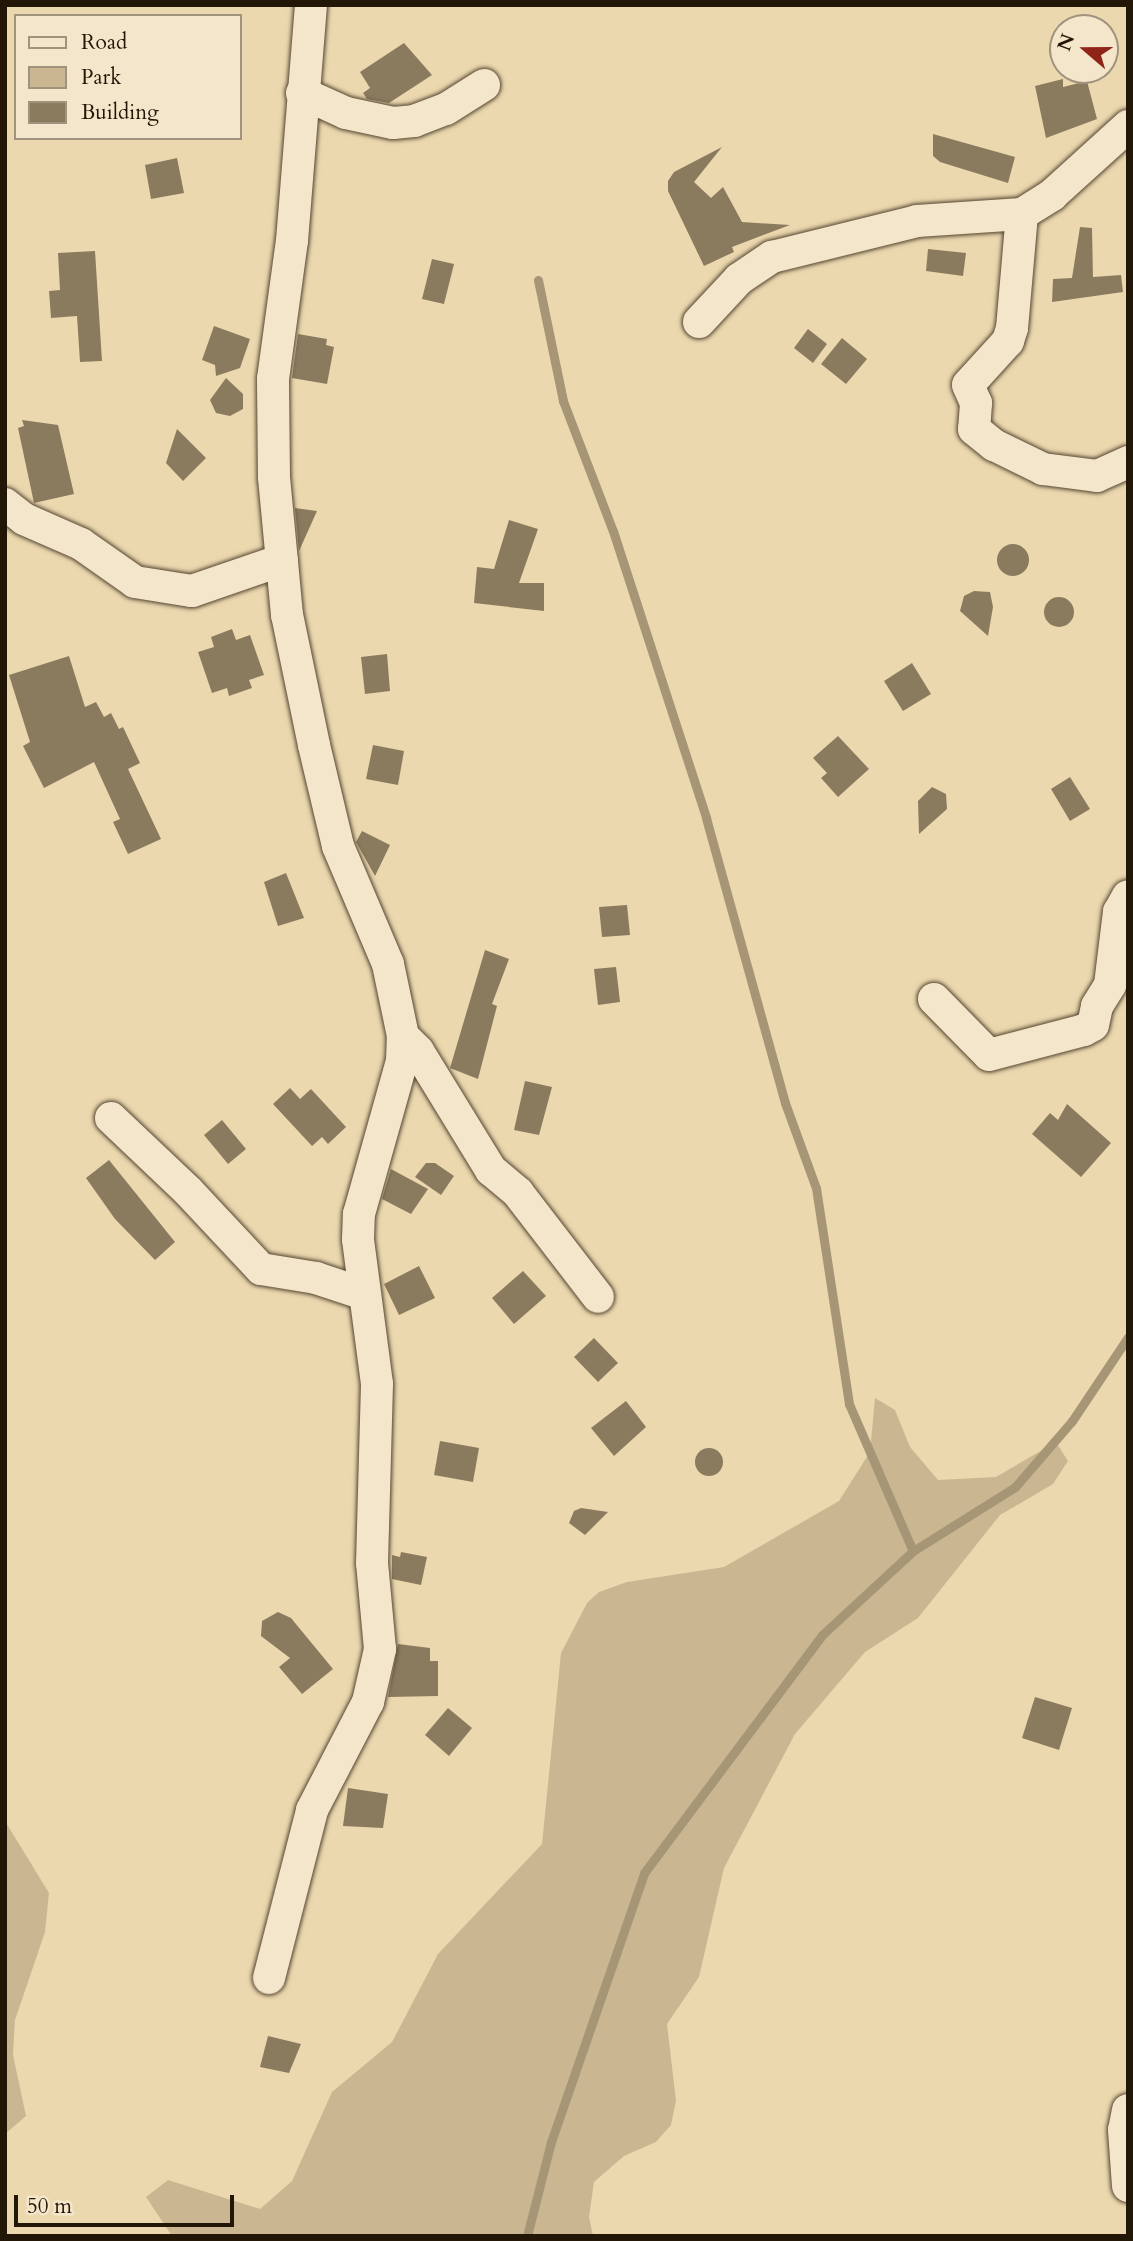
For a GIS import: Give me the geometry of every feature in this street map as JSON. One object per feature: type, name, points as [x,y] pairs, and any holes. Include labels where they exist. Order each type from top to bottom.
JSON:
[{"type":"street","points":[[269,1978],[312,1810],[323,1781],[361,1719],[380,1649],[372,1563],[377,1384],[363,1294],[359,1214],[401,1062],[403,1036],[388,964],[338,846],[287,615],[274,477],[273,379],[292,241],[311,5]]},
{"type":"street","points":[[302,93],[346,113],[393,123],[414,121],[446,109],[484,85]]},
{"type":"street","points":[[699,322],[753,267],[793,250],[917,221],[1022,214],[1052,195],[1128,126]]},
{"type":"street","points":[[1022,214],[1012,328],[1008,341],[968,385],[976,403],[974,429],[994,446],[1043,470],[1097,477],[1128,462]]},
{"type":"street","points":[[5,504],[24,519],[81,544],[135,582],[192,591],[282,560]]},
{"type":"street","points":[[934,999],[989,1055],[1084,1030],[1093,1025],[1097,1006],[1110,985],[1119,912],[1128,896]]},
{"type":"street","points":[[403,1036],[418,1051],[484,1162],[518,1193],[598,1297]]},
{"type":"street","points":[[111,1118],[188,1191],[261,1269],[316,1278],[363,1294]]},
{"type":"street","points":[[1128,2110],[1128,2186]]},
{"type":"green space","points":[[875,1398],[895,1410],[910,1447],[938,1480],[996,1477],[1056,1442],[1068,1461],[1053,1484],[1000,1515],[918,1618],[865,1652],[795,1734],[724,1868],[699,1977],[667,2024],[676,2101],[671,2125],[656,2142],[624,2156],[594,2182],[589,2217],[593,2236],[172,2236],[146,2197],[168,2180],[260,2209],[292,2181],[332,2092],[392,2042],[438,1954],[542,1844],[561,1653],[587,1603],[599,1592],[627,1582],[724,1567],[839,1501],[870,1452]]},
{"type":"green space","points":[[5,1821],[49,1893],[45,1932],[15,2020],[13,2055],[26,2116],[5,2134]]},
{"type":"building","points":[[404,43],[432,75],[389,103],[367,99],[363,93],[370,88],[360,72]]},
{"type":"building","points":[[1049,82],[1063,84],[1063,87],[1088,84],[1097,119],[1046,138],[1035,86]]},
{"type":"building","points":[[933,134],[1015,157],[1008,183],[940,162],[933,156]]},
{"type":"building","points":[[722,147],[694,182],[711,198],[723,187],[742,222],[790,225],[732,247],[734,252],[704,266],[668,191],[668,181],[674,172]]},
{"type":"building","points":[[177,158],[184,193],[151,199],[145,165]]},
{"type":"building","points":[[1080,227],[1092,228],[1093,277],[1121,275],[1123,292],[1052,302],[1053,279],[1072,278]]},
{"type":"building","points":[[928,249],[966,253],[963,276],[926,271]]},
{"type":"building","points":[[95,251],[102,361],[80,362],[77,316],[51,318],[49,291],[60,290],[58,253]]},
{"type":"building","points":[[432,259],[454,264],[444,304],[422,299]]},
{"type":"building","points":[[214,326],[250,339],[240,368],[216,376],[215,365],[202,360]]},
{"type":"building","points":[[808,329],[827,344],[813,363],[794,348]]},
{"type":"building","points":[[298,334],[327,339],[326,345],[334,347],[327,384],[292,378]]},
{"type":"building","points":[[842,338],[867,359],[846,384],[821,364]]},
{"type":"building","points":[[226,378],[243,394],[243,409],[230,416],[216,413],[210,400]]},
{"type":"building","points":[[22,420],[58,425],[74,494],[34,503],[18,428],[24,426]]},
{"type":"building","points":[[177,429],[206,458],[183,481],[166,463]]},
{"type":"building","points":[[295,508],[317,511],[299,551]]},
{"type":"building","points":[[509,520],[538,529],[519,583],[544,583],[544,611],[474,603],[477,567],[494,569]]},
{"type":"building","points":[[1013,544],[1024,549],[1029,560],[1024,571],[1013,576],[1002,571],[997,560],[1002,549]]},
{"type":"building","points":[[974,591],[990,592],[993,607],[988,636],[960,611],[964,596]]},
{"type":"building","points":[[1059,597],[1065,598],[1073,606],[1073,618],[1065,626],[1059,627],[1053,626],[1045,618],[1044,612],[1045,606],[1053,598]]},
{"type":"building","points":[[232,629],[236,640],[250,635],[264,675],[249,680],[252,688],[229,696],[227,688],[212,693],[198,652],[214,647],[211,637]]},
{"type":"building","points":[[387,654],[390,691],[365,694],[361,657]]},
{"type":"building","points":[[69,656],[85,707],[96,702],[104,717],[111,713],[119,729],[123,727],[140,763],[128,769],[161,839],[128,854],[113,822],[120,819],[94,762],[44,788],[23,746],[30,742],[9,675]]},
{"type":"building","points":[[912,663],[931,694],[903,711],[884,681]]},
{"type":"building","points":[[838,736],[869,769],[838,797],[821,778],[827,773],[813,758]]},
{"type":"building","points":[[373,745],[404,751],[398,785],[366,779]]},
{"type":"building","points":[[1070,777],[1090,809],[1070,821],[1051,789]]},
{"type":"building","points":[[932,787],[946,794],[947,809],[919,834],[918,801]]},
{"type":"building","points":[[362,831],[390,845],[375,876],[356,842]]},
{"type":"building","points":[[286,873],[304,918],[278,926],[264,882]]},
{"type":"building","points":[[627,905],[630,935],[602,937],[599,907]]},
{"type":"building","points":[[485,950],[509,959],[492,1004],[497,1006],[478,1079],[450,1068]]},
{"type":"building","points":[[616,967],[620,1002],[598,1005],[594,969]]},
{"type":"building","points":[[525,1081],[552,1087],[539,1135],[514,1130]]},
{"type":"building","points":[[290,1088],[300,1099],[311,1089],[346,1127],[328,1144],[322,1137],[312,1146],[273,1104]]},
{"type":"building","points":[[1067,1104],[1111,1143],[1081,1177],[1032,1134],[1050,1113],[1058,1120]]},
{"type":"building","points":[[222,1120],[246,1149],[228,1164],[204,1135]]},
{"type":"building","points":[[109,1160],[175,1242],[155,1260],[115,1219],[86,1178]]},
{"type":"building","points":[[426,1163],[435,1163],[454,1176],[441,1195],[415,1177]]},
{"type":"building","points":[[391,1169],[428,1189],[411,1214],[382,1199]]},
{"type":"building","points":[[419,1266],[435,1298],[399,1315],[384,1284]]},
{"type":"building","points":[[523,1271],[546,1296],[514,1324],[492,1298]]},
{"type":"building","points":[[594,1338],[618,1363],[598,1382],[574,1357]]},
{"type":"building","points":[[626,1401],[646,1427],[614,1456],[591,1428]]},
{"type":"building","points":[[440,1441],[479,1448],[473,1482],[434,1475]]},
{"type":"building","points":[[709,1448],[719,1452],[723,1462],[719,1472],[709,1476],[699,1472],[695,1462],[699,1452]]},
{"type":"building","points":[[581,1508],[608,1512],[585,1535],[569,1523],[574,1511]]},
{"type":"building","points":[[401,1552],[427,1557],[421,1585],[392,1579],[392,1555],[400,1557]]},
{"type":"building","points":[[278,1612],[291,1618],[333,1669],[302,1694],[279,1667],[290,1658],[261,1636],[262,1621]]},
{"type":"building","points":[[398,1644],[430,1648],[430,1661],[438,1661],[438,1696],[388,1697]]},
{"type":"building","points":[[1035,1697],[1072,1708],[1059,1750],[1022,1738]]},
{"type":"building","points":[[448,1708],[472,1728],[449,1756],[425,1735]]},
{"type":"building","points":[[348,1788],[388,1794],[383,1828],[343,1826]]},
{"type":"building","points":[[268,2036],[301,2044],[289,2073],[260,2067]]},
{"type":"waterway","points":[[538,280],[563,401],[613,531],[706,818],[785,1103],[816,1188],[849,1404],[913,1551]]},
{"type":"waterway","points":[[527,2236],[551,2142],[644,1873],[822,1635],[913,1551],[1015,1487],[1072,1421],[1128,1337]]}]
